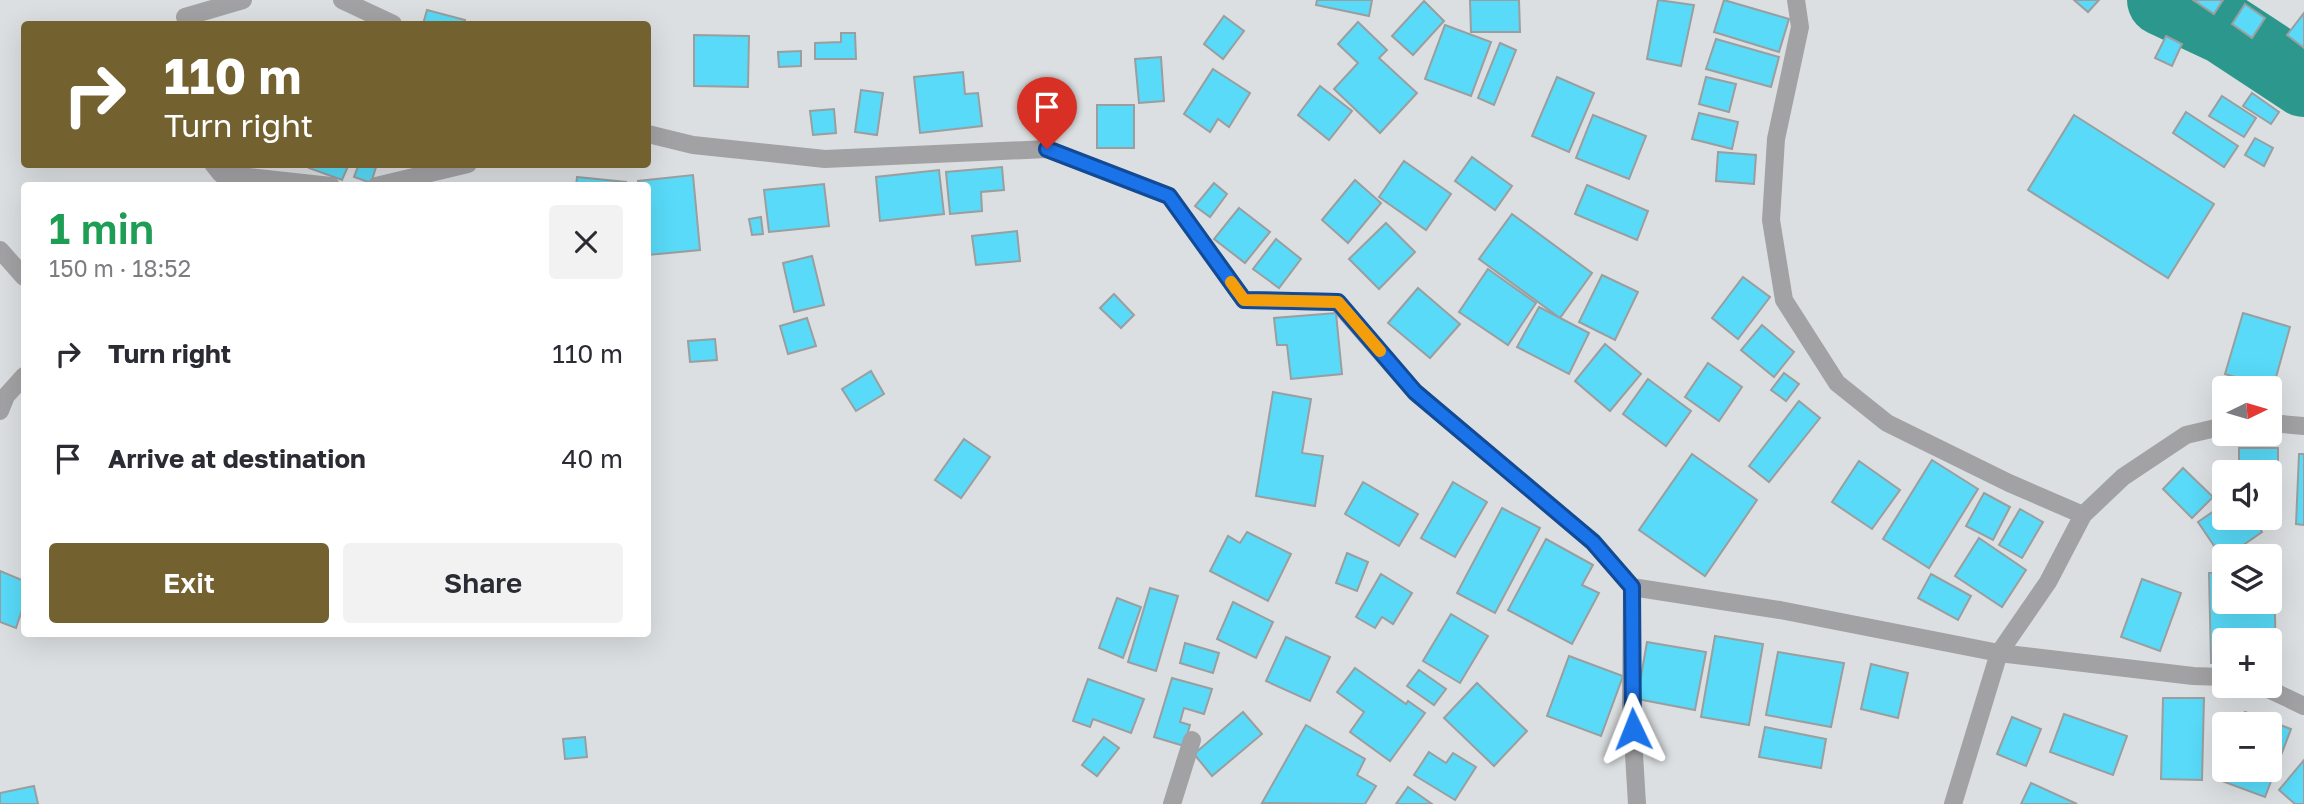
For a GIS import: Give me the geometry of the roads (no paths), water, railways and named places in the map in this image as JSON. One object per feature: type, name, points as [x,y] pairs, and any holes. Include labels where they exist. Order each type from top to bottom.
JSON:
[{"type":"street","points":[[187,14],[243,0]]},
{"type":"street","points":[[342,0],[387,21]]},
{"type":"street","points":[[1796,0],[1800,27],[1776,139],[1771,220],[1784,300],[1837,383],[1887,422],[2009,483],[2083,515]]},
{"type":"street","points":[[651,135],[692,145],[825,159],[1047,149],[1169,196],[1244,300],[1338,302],[1415,392],[1593,542],[1632,587],[1780,610],[1999,653],[2212,677]]},
{"type":"street","points":[[216,168],[221,174],[283,182]]},
{"type":"street","points":[[393,182],[451,168]]},
{"type":"street","points":[[0,250],[21,274]]},
{"type":"street","points":[[0,411],[6,396],[21,379]]},
{"type":"street","points":[[2282,424],[2304,426]]},
{"type":"street","points":[[1953,804],[1999,653],[2048,582],[2083,515],[2123,477],[2186,435],[2212,429]]},
{"type":"street","points":[[1632,587],[1631,705],[1637,804]]},
{"type":"street","points":[[2282,696],[2304,706]]},
{"type":"street","points":[[1172,804],[1192,740]]},
{"type":"waterway","points":[[2163,0],[2225,29],[2304,81]]}]
